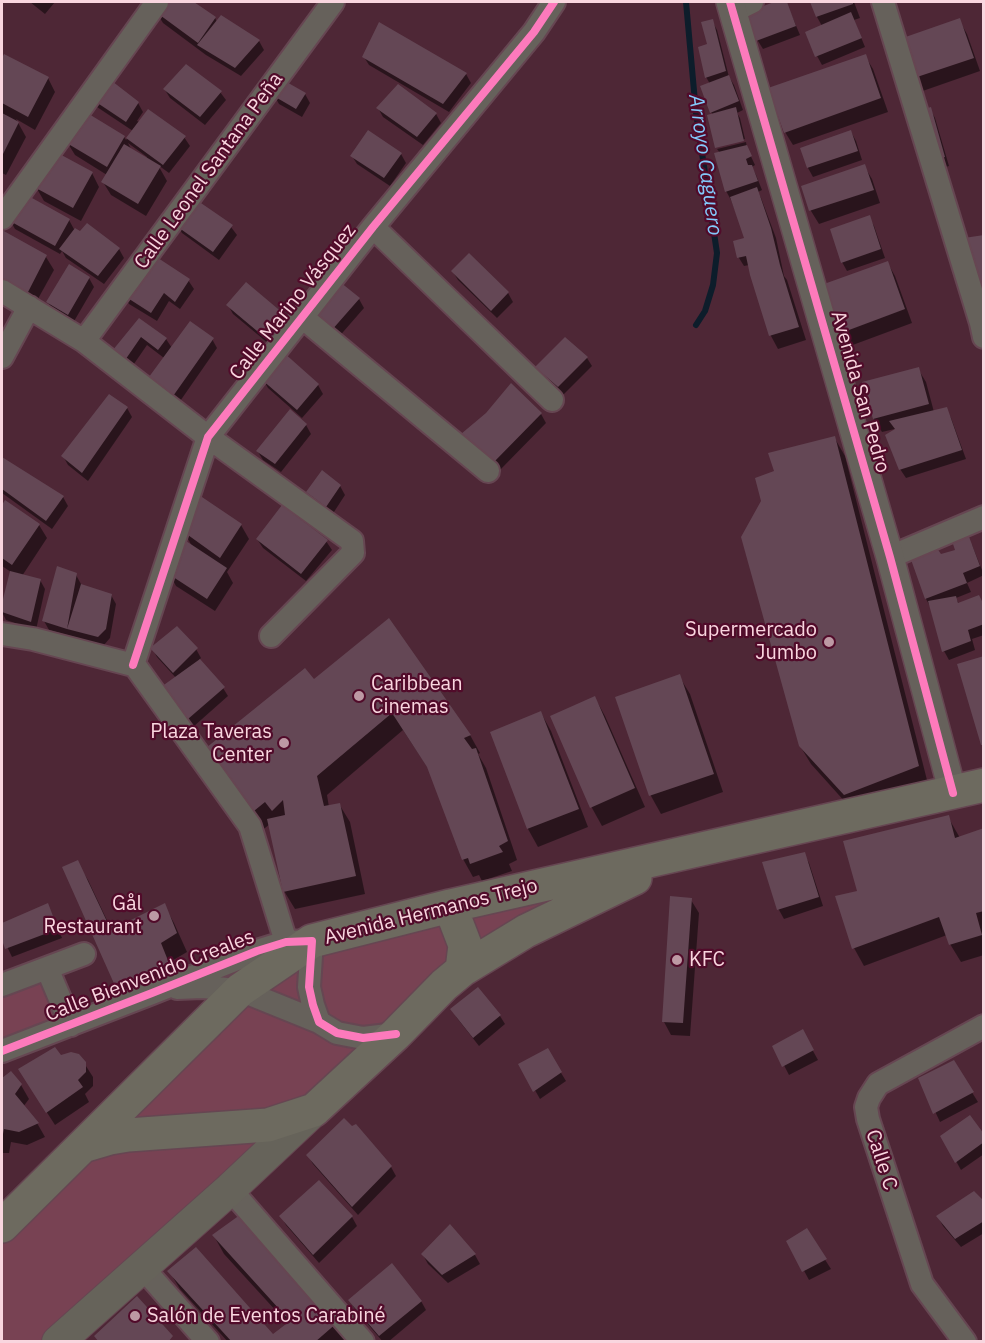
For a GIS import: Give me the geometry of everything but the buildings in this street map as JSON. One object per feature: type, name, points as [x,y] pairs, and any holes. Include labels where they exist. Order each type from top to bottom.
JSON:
[{"type":"main road","name":"Avenida Hermanos Trejo","points":[[2,1226],[240,990],[296,946],[450,906],[968,789]]},
{"type":"main road","name":"Avenida Hermanos Trejo","points":[[82,1147],[128,1135],[268,1125],[314,1110],[462,970],[526,931],[676,856]]},
{"type":"main road","points":[[450,906],[465,945],[462,970]]},
{"type":"main road","points":[[58,1341],[230,1189],[314,1110]]},
{"type":"street","points":[[2,218],[157,2]]},
{"type":"street","name":"Calle Leonel Santana Peña","points":[[84,341],[333,2]]},
{"type":"street","name":"Calle Marino Vásquez","points":[[133,665],[208,437],[373,227],[534,32],[554,2]]},
{"type":"street","points":[[883,2],[984,337]]},
{"type":"street","name":"Avenida San Pedro","points":[[739,5],[890,556],[968,789]]},
{"type":"street","points":[[373,227],[552,400]]},
{"type":"street","points":[[2,291],[84,341],[208,437],[352,541],[353,553],[271,636]]},
{"type":"street","points":[[2,357],[29,307]]},
{"type":"street","points":[[302,317],[488,471]]},
{"type":"street","points":[[890,556],[984,517]]},
{"type":"street","points":[[2,634],[33,639],[133,665],[250,826],[296,946],[319,1022]]},
{"type":"street","name":"Calle Bienvenido Creales","points":[[2,1051],[256,951],[296,946]]},
{"type":"street","points":[[2,985],[84,954]]},
{"type":"street","points":[[47,968],[71,1025]]},
{"type":"street","name":"Calle Bienvenido Creales","points":[[152,993],[175,988],[202,987],[240,990],[319,1022],[337,1033],[363,1038],[396,1034]]},
{"type":"street","name":"Calle C","points":[[964,1341],[922,1284],[866,1107],[878,1084],[984,1026]]},
{"type":"street","points":[[230,1189],[363,1341]]},
{"type":"street","points":[[142,1267],[208,1341]]},
{"type":"shaded area","points":[[676,856],[526,931],[57,1341],[2,1342],[2,1226],[239,990],[202,987],[257,951]]},
{"type":"shaded area","points":[[51,966],[71,1025],[2,1051],[2,985]]},
{"type":"waterway","name":"Arroyo Caguero","points":[[686,2],[696,113],[717,253],[713,285],[705,311],[696,325]]},
{"type":"cycle path","points":[[133,665],[208,437],[373,227],[534,32],[554,2]]},
{"type":"cycle path","points":[[730,2],[890,557],[953,793]]},
{"type":"cycle path","points":[[2,1051],[257,951],[286,942],[312,941],[309,987],[319,1022],[337,1033],[363,1038],[396,1034]]},
{"type":"place","name":"Supermercado Jumbo","points":[[829,642]]},
{"type":"place","name":"Caribbean Cinemas","points":[[359,696]]},
{"type":"place","name":"Plaza Taveras Center","points":[[284,743]]},
{"type":"place","name":"Gål Restaurant","points":[[154,916]]},
{"type":"place","name":"KFC","points":[[677,960]]},
{"type":"place","name":"Salón de Eventos Carabiné","points":[[135,1316]]}]
